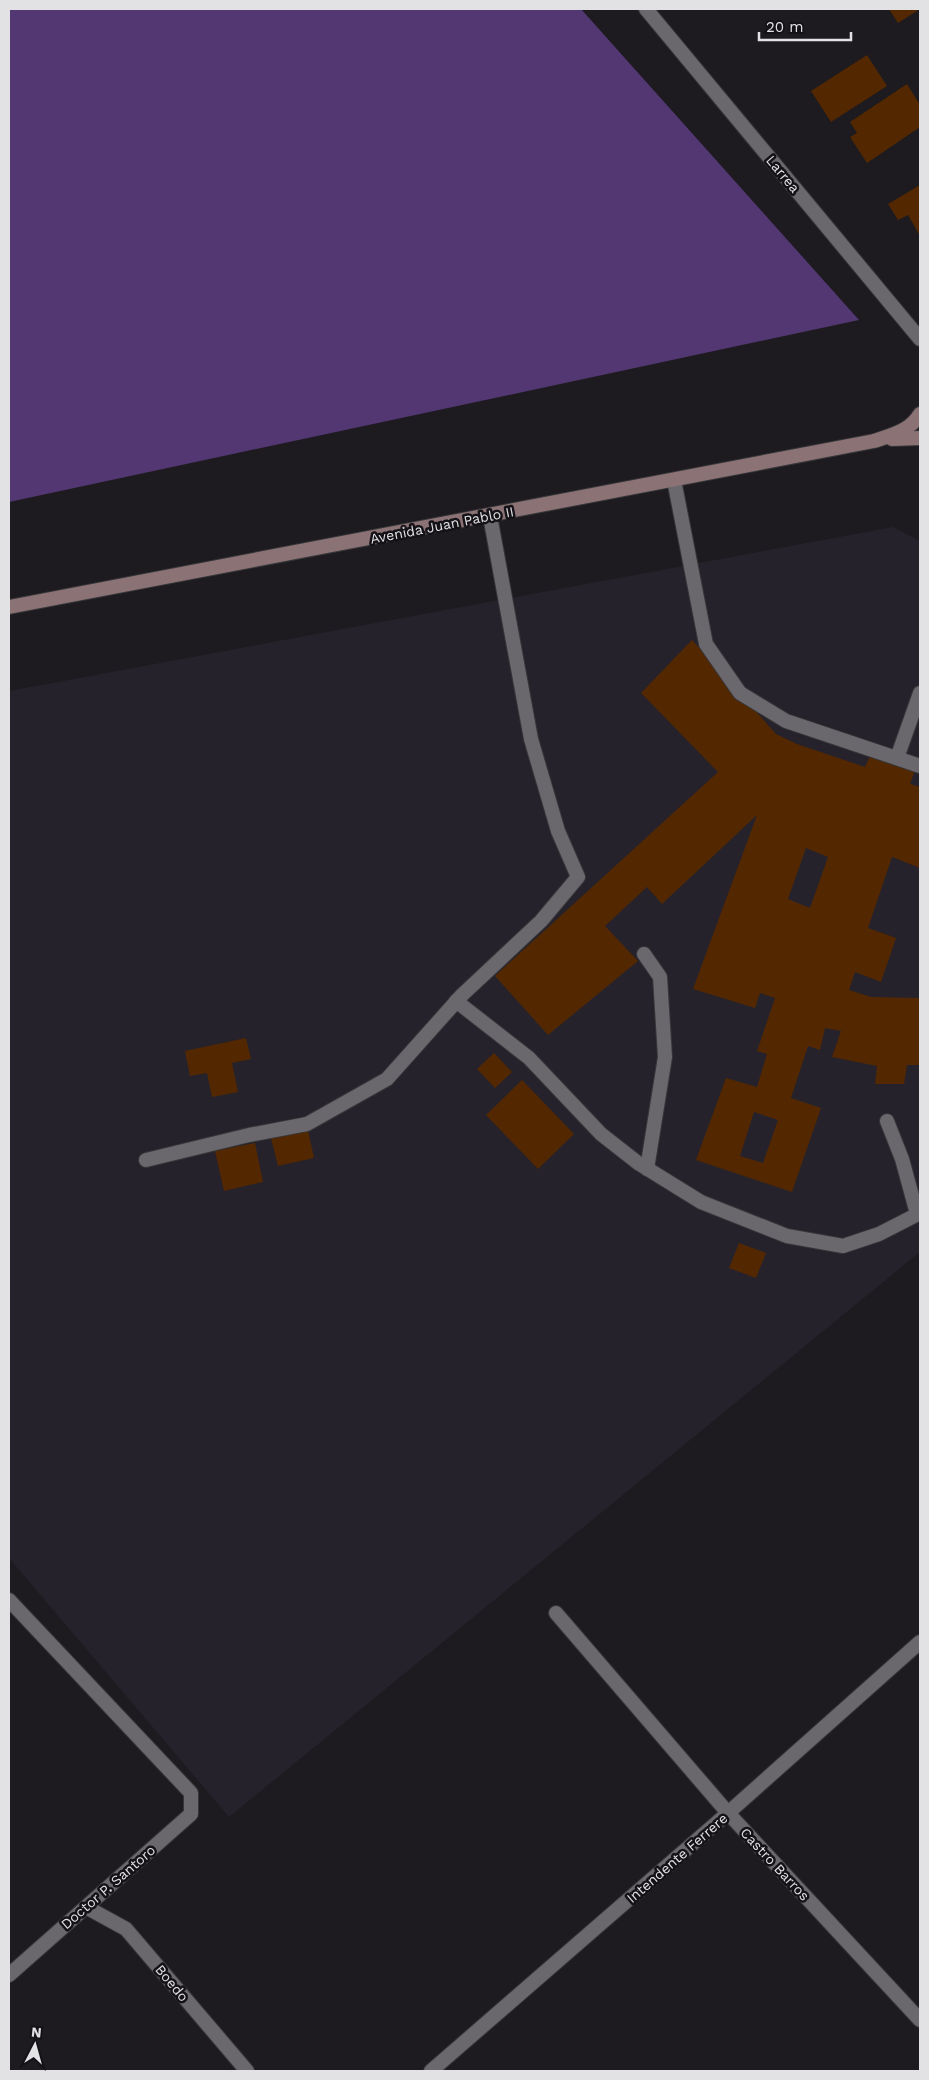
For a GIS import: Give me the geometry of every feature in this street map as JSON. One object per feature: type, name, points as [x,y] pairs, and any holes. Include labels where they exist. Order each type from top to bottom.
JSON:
[{"type":"main road","name":"Avenida Juan Pablo II","points":[[9,607],[874,441],[902,432],[917,420],[920,414]]},
{"type":"main road","name":"Avenida Juan Pablo II","points":[[874,441],[920,438]]},
{"type":"street","name":"Larrea","points":[[646,9],[920,339]]},
{"type":"street","points":[[674,480],[706,644],[740,693],[786,721],[920,766]]},
{"type":"street","points":[[146,1160],[249,1135],[307,1124],[387,1079],[456,1002],[541,921],[578,877],[558,831],[531,739],[490,516]]},
{"type":"street","points":[[896,758],[920,693]]},
{"type":"street","points":[[644,954],[660,977],[665,1057],[647,1169]]},
{"type":"street","points":[[456,1002],[529,1058],[601,1134],[647,1169],[702,1202],[787,1236],[843,1246],[879,1234],[919,1214],[902,1159],[887,1121]]},
{"type":"street","name":"Doctor P. Santoro","points":[[9,1600],[191,1793],[191,1814],[9,1974]]},
{"type":"street","name":"Castro Barros","points":[[556,1613],[728,1813],[920,2020]]},
{"type":"street","name":"Intendente Ferrere","points":[[432,2071],[728,1813],[920,1642]]},
{"type":"street","name":"Boedo","points":[[86,1906],[126,1929],[247,2071]]},
{"type":"shaded area","points":[[9,9],[581,9],[859,320],[9,502]]},
{"type":"shaded area","points":[[893,527],[920,541],[920,1252],[229,1817],[9,1558],[9,691]]},
{"type":"building","points":[[889,9],[920,9],[898,23]]},
{"type":"building","points":[[867,55],[887,86],[831,122],[811,91]]},
{"type":"building","points":[[907,84],[920,105],[920,127],[867,163],[850,137],[857,133],[850,122]]},
{"type":"building","points":[[920,185],[920,236],[908,215],[898,220],[888,204]]},
{"type":"building","points":[[692,640],[776,734],[797,744],[865,767],[871,754],[915,770],[910,784],[920,787],[920,868],[892,857],[868,928],[896,938],[881,982],[855,972],[849,990],[871,997],[920,998],[920,1065],[907,1065],[904,1084],[875,1084],[877,1066],[832,1057],[841,1031],[825,1028],[820,1050],[808,1046],[791,1098],[821,1108],[792,1192],[696,1160],[726,1078],[757,1087],[767,1054],[757,1051],[775,998],[760,993],[755,1008],[693,989],[757,815],[662,904],[647,887],[605,926],[638,961],[548,1035],[495,976],[718,772],[641,693]],"holes":[[[806,848],[828,857],[810,908],[788,899]],[[754,1112],[778,1120],[763,1163],[740,1156]]]},
{"type":"building","points":[[246,1038],[251,1059],[232,1063],[238,1092],[212,1097],[207,1073],[190,1076],[185,1051]]},
{"type":"building","points":[[494,1053],[512,1072],[495,1088],[477,1069]]},
{"type":"building","points":[[522,1080],[574,1134],[538,1169],[486,1115]]},
{"type":"building","points":[[307,1126],[314,1158],[278,1166],[270,1134]]},
{"type":"building","points":[[255,1143],[263,1182],[224,1191],[215,1151]]},
{"type":"building","points":[[739,1243],[766,1253],[756,1278],[729,1268]]}]
